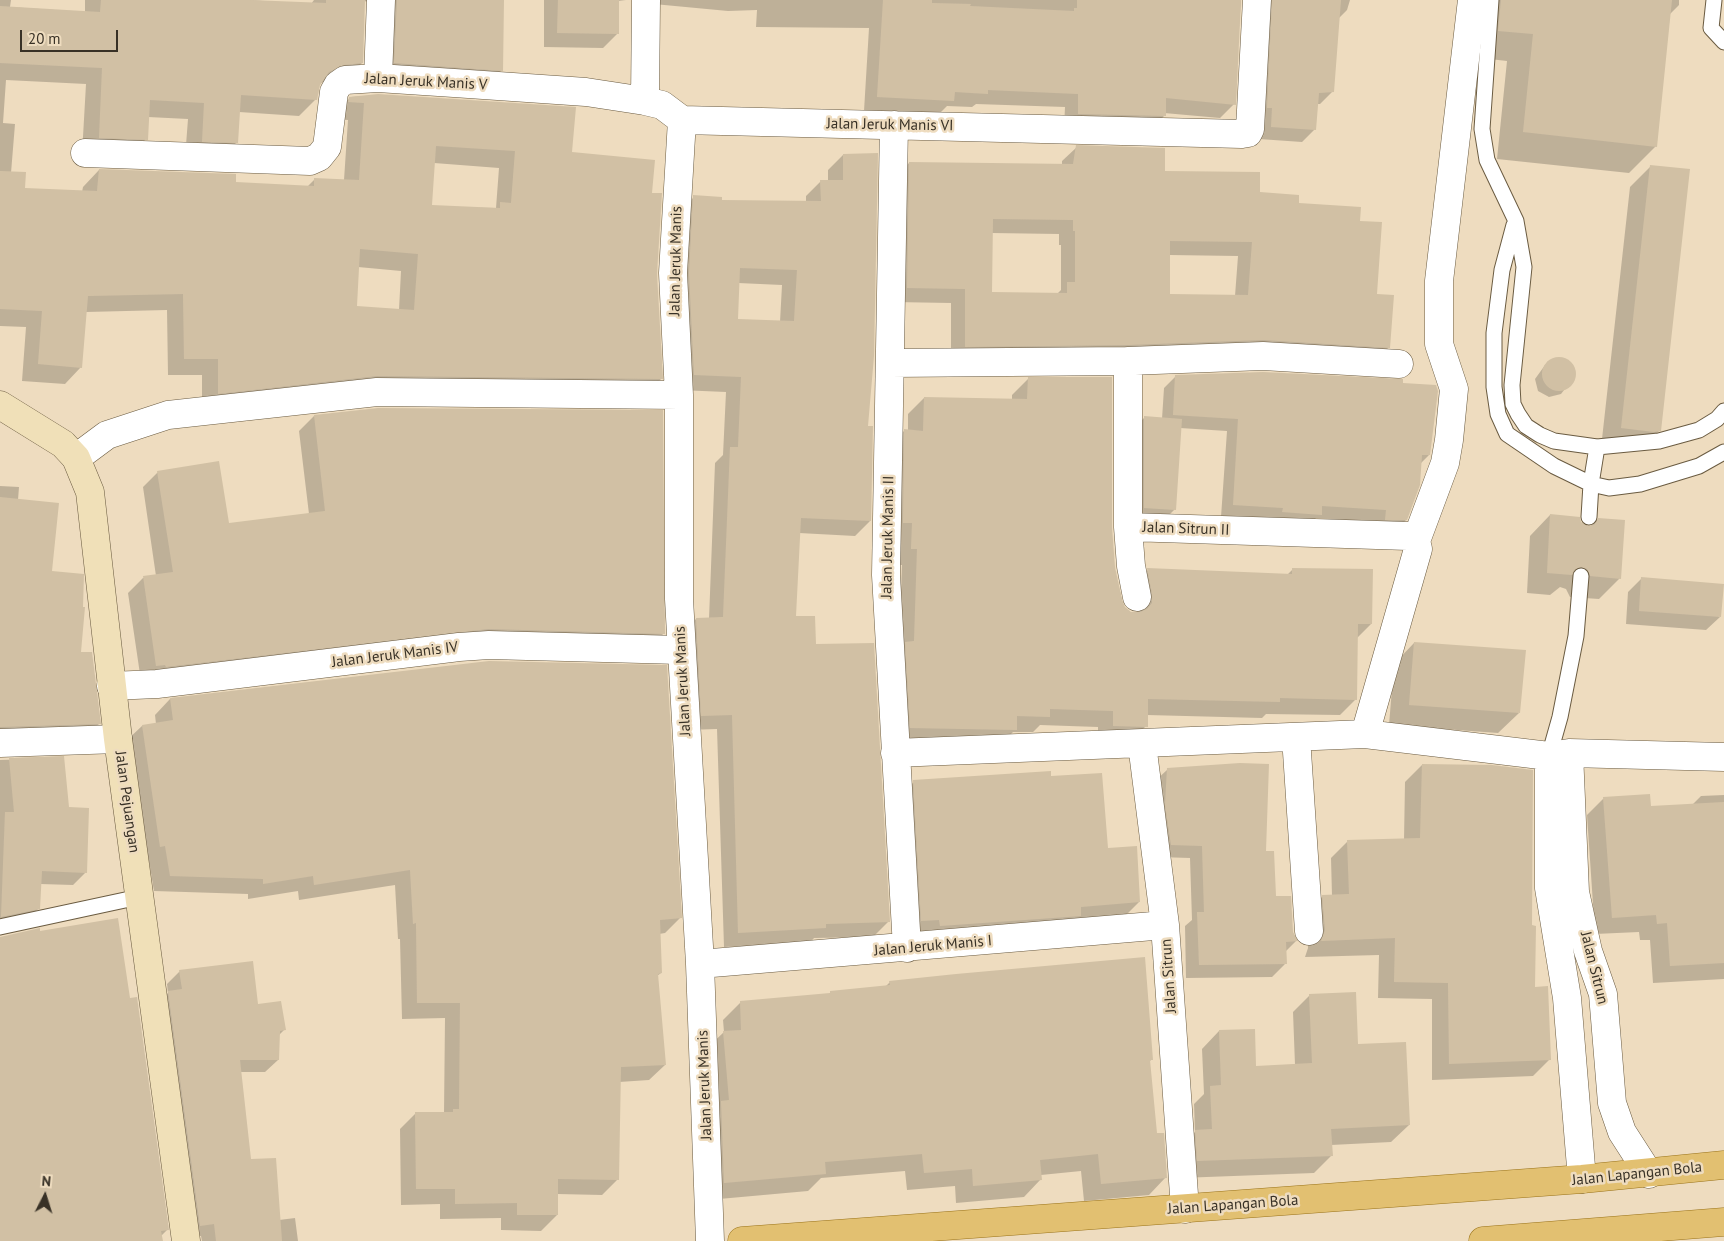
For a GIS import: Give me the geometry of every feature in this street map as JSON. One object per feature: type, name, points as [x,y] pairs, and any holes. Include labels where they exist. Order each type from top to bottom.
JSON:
[{"type":"main road","name":"Jalan Lapangan Bola","points":[[742,1241],[1065,1229],[1185,1208],[1582,1180],[1724,1165]]},
{"type":"main road","points":[[1483,1241],[1724,1222]]},
{"type":"street","points":[[378,78],[381,0]]},
{"type":"street","points":[[646,0],[645,101],[662,105],[682,120]]},
{"type":"street","name":"Jalan Jeruk Manis VI","points":[[682,120],[1248,133],[1250,129],[1257,0]]},
{"type":"street","points":[[1365,734],[1418,549],[1416,541],[1445,463],[1449,440],[1454,389],[1439,344],[1439,281],[1472,0]]},
{"type":"street","name":"Jalan Jeruk Manis V","points":[[85,153],[310,161],[319,157],[327,147],[334,92],[338,85],[345,80],[378,78],[586,92],[645,101]]},
{"type":"street","name":"Jalan Jeruk Manis","points":[[682,120],[672,273],[679,395],[680,650],[700,964],[710,1241]]},
{"type":"street","name":"Jalan Jeruk Manis II","points":[[894,124],[886,575],[907,948]]},
{"type":"street","points":[[891,363],[1128,361],[1263,356],[1398,364]]},
{"type":"street","name":"Jalan Sitrun II","points":[[1128,361],[1128,527],[1408,536],[1416,541]]},
{"type":"street","points":[[76,458],[107,435],[168,415],[377,392],[679,395]]},
{"type":"street","name":"Jalan Pejuangan","points":[[0,404],[63,444],[76,458],[90,492],[111,686],[186,1241]]},
{"type":"street","points":[[1128,527],[1131,566],[1137,598]]},
{"type":"street","name":"Jalan Jeruk Manis IV","points":[[111,686],[158,684],[459,647],[489,645],[680,650]]},
{"type":"street","points":[[895,753],[1365,734],[1559,754],[1724,757]]},
{"type":"street","points":[[1296,737],[1309,930]]},
{"type":"street","points":[[0,742],[118,739]]},
{"type":"street","name":"Jalan Sitrun","points":[[1142,744],[1166,925],[1185,1208]]},
{"type":"street","name":"Jalan Sitrun","points":[[1559,754],[1575,892],[1588,951],[1603,994],[1612,1103],[1622,1132],[1649,1174]]},
{"type":"street","name":"Jalan Sitrun","points":[[1559,754],[1549,888],[1567,998],[1582,1180]]},
{"type":"street","name":"Jalan Jeruk Manis I","points":[[700,964],[1166,925]]},
{"type":"street","points":[[1562,960],[1588,951]]},
{"type":"lane","points":[[1491,0],[1482,129],[1487,160],[1516,221],[1524,267],[1512,385],[1513,404],[1526,426],[1540,435],[1554,441],[1597,447],[1659,441],[1699,430],[1718,420],[1724,411]]},
{"type":"lane","points":[[1714,0],[1711,28],[1724,42]]},
{"type":"lane","points":[[1516,221],[1502,270],[1494,333],[1494,388],[1498,414],[1507,434],[1554,466],[1591,484],[1609,488],[1640,484],[1699,466],[1724,452]]},
{"type":"lane","points":[[1589,517],[1591,484],[1597,447]]},
{"type":"lane","name":"Jalan Sitrun","points":[[1559,754],[1560,717],[1576,636],[1581,576]]},
{"type":"lane","points":[[0,927],[140,897]]},
{"type":"building","points":[[101,0],[250,0],[326,3],[326,0],[365,0],[363,63],[344,65],[329,72],[320,85],[317,100],[241,95],[238,143],[202,142],[204,103],[150,100],[148,140],[99,138],[102,68],[0,63],[0,6],[100,12]]},
{"type":"building","points":[[397,0],[504,0],[503,71],[394,63]]},
{"type":"building","points":[[558,0],[619,0],[619,34],[557,33]]},
{"type":"building","points":[[883,0],[932,0],[932,3],[971,4],[970,6],[1074,11],[1074,8],[1077,8],[1077,0],[1241,0],[1236,105],[1166,98],[1166,116],[1078,114],[1078,94],[988,90],[988,94],[955,92],[954,101],[877,97]]},
{"type":"building","points":[[1272,0],[1341,0],[1334,92],[1319,93],[1316,130],[1271,127],[1272,108],[1267,108]]},
{"type":"building","points":[[1501,0],[1672,0],[1657,147],[1523,132],[1533,34],[1498,31]]},
{"type":"building","points":[[378,94],[576,107],[572,152],[655,160],[652,193],[662,193],[657,274],[663,379],[377,376],[218,394],[218,359],[184,359],[183,294],[88,296],[82,368],[38,364],[42,311],[0,309],[0,171],[26,172],[25,188],[97,191],[99,169],[236,174],[236,182],[314,186],[314,178],[359,180],[364,103],[348,102],[349,97]],"holes":[[[436,146],[515,151],[511,203],[500,202],[500,208],[432,205]],[[360,249],[418,254],[414,310],[357,306]]]},
{"type":"building","points":[[1076,145],[1165,148],[1165,171],[1260,172],[1260,192],[1299,195],[1299,203],[1361,207],[1360,221],[1382,222],[1377,294],[1394,295],[1390,348],[1263,340],[1128,345],[965,347],[965,289],[907,288],[909,162],[1073,164]],"holes":[[[993,219],[1073,220],[1073,231],[1075,231],[1075,282],[1067,282],[1067,293],[992,292]],[[1170,241],[1252,242],[1248,295],[1170,294]]]},
{"type":"building","points":[[878,153],[874,356],[868,426],[873,426],[871,521],[801,518],[796,616],[815,616],[816,644],[874,643],[890,922],[826,924],[826,928],[738,933],[732,715],[701,716],[696,618],[723,617],[730,447],[738,447],[741,377],[694,375],[689,273],[693,195],[722,197],[722,200],[821,201],[820,180],[843,180],[843,154]],"holes":[[[740,268],[797,270],[794,321],[738,319]]]},
{"type":"building","points":[[1650,165],[1690,169],[1661,431],[1654,432],[1621,428]]},
{"type":"building","points":[[1559,357],[1566,358],[1571,362],[1575,367],[1575,381],[1571,386],[1566,390],[1559,391],[1552,390],[1547,386],[1543,381],[1542,374],[1543,367],[1547,362],[1552,358]]},
{"type":"building","points":[[1263,372],[1403,379],[1403,383],[1436,385],[1438,391],[1430,455],[1422,455],[1420,485],[1407,520],[1385,520],[1386,510],[1322,506],[1322,515],[1282,512],[1283,508],[1233,505],[1238,419],[1173,415],[1175,375]]},
{"type":"building","points":[[1028,377],[1112,377],[1112,527],[1115,567],[1122,600],[1125,607],[1131,612],[1140,612],[1147,609],[1152,603],[1147,568],[1292,574],[1292,568],[1373,569],[1372,624],[1358,624],[1357,700],[1280,698],[1280,702],[1148,699],[1148,727],[1113,726],[1113,711],[1050,709],[1050,717],[1017,716],[1017,730],[910,728],[905,642],[914,641],[917,549],[911,549],[912,523],[903,523],[904,429],[923,431],[924,397],[1027,399]]},
{"type":"building","points":[[378,408],[663,410],[665,634],[488,629],[166,667],[165,665],[156,666],[143,576],[173,572],[157,471],[219,461],[229,523],[325,511],[314,415]]},
{"type":"building","points":[[1144,416],[1182,419],[1176,510],[1144,508]]},
{"type":"building","points":[[0,497],[59,503],[52,571],[84,574],[83,607],[85,607],[81,652],[92,652],[101,724],[0,727]]},
{"type":"building","points":[[1550,514],[1580,517],[1581,522],[1588,526],[1594,525],[1598,518],[1625,520],[1621,579],[1590,576],[1587,569],[1581,567],[1574,570],[1572,575],[1547,573]]},
{"type":"building","points":[[1641,577],[1724,584],[1721,617],[1639,611]]},
{"type":"building","points":[[1414,642],[1526,650],[1520,713],[1409,705]]},
{"type":"building","points":[[489,661],[667,665],[682,918],[660,920],[662,973],[658,974],[666,1065],[621,1067],[619,1180],[558,1179],[558,1215],[517,1215],[517,1203],[455,1204],[455,1189],[416,1189],[415,1112],[453,1112],[453,1109],[459,1109],[460,1003],[417,1003],[416,923],[413,924],[410,870],[314,885],[313,876],[263,884],[263,879],[170,876],[165,846],[160,847],[142,725],[173,720],[170,698]]},
{"type":"building","points":[[64,756],[69,807],[89,808],[87,873],[42,871],[40,909],[1,917],[5,812],[14,812],[9,758]]},
{"type":"building","points":[[1240,763],[1269,764],[1266,851],[1274,851],[1276,896],[1291,896],[1293,932],[1298,941],[1286,942],[1287,964],[1199,965],[1197,912],[1204,912],[1202,846],[1171,845],[1165,805],[1167,768]]},
{"type":"building","points":[[1422,764],[1492,765],[1533,770],[1532,925],[1536,926],[1535,987],[1548,986],[1551,1060],[1449,1064],[1448,983],[1394,982],[1395,938],[1321,941],[1325,930],[1322,895],[1349,894],[1347,840],[1420,838]]},
{"type":"building","points":[[1051,771],[1051,776],[1102,773],[1108,848],[1137,846],[1140,902],[1081,907],[1081,916],[940,926],[939,920],[921,921],[913,780]]},
{"type":"building","points":[[1650,794],[1651,806],[1724,802],[1724,963],[1670,966],[1667,923],[1657,924],[1656,915],[1612,918],[1603,797]]},
{"type":"building","points":[[118,918],[130,998],[137,997],[169,1230],[161,1231],[163,1241],[0,1241],[0,937],[40,928],[40,931]]},
{"type":"building","points":[[1145,957],[1153,1060],[1150,1060],[1157,1133],[1164,1133],[1167,1178],[1101,1184],[1098,1154],[1040,1160],[1042,1180],[973,1186],[972,1169],[924,1173],[922,1154],[825,1162],[826,1174],[724,1183],[721,1101],[729,1100],[723,1031],[741,1030],[740,1001],[830,993],[830,991],[890,985],[889,981]]},
{"type":"building","points":[[253,961],[258,1004],[281,1001],[286,1030],[280,1031],[279,1060],[240,1060],[251,1159],[276,1158],[282,1241],[216,1241],[214,1224],[200,1226],[168,991],[182,989],[179,970]]},
{"type":"building","points":[[1356,992],[1358,1044],[1406,1042],[1410,1125],[1331,1129],[1333,1156],[1197,1161],[1195,1130],[1212,1129],[1210,1086],[1221,1085],[1219,1030],[1255,1029],[1256,1066],[1312,1063],[1309,994]]}]
